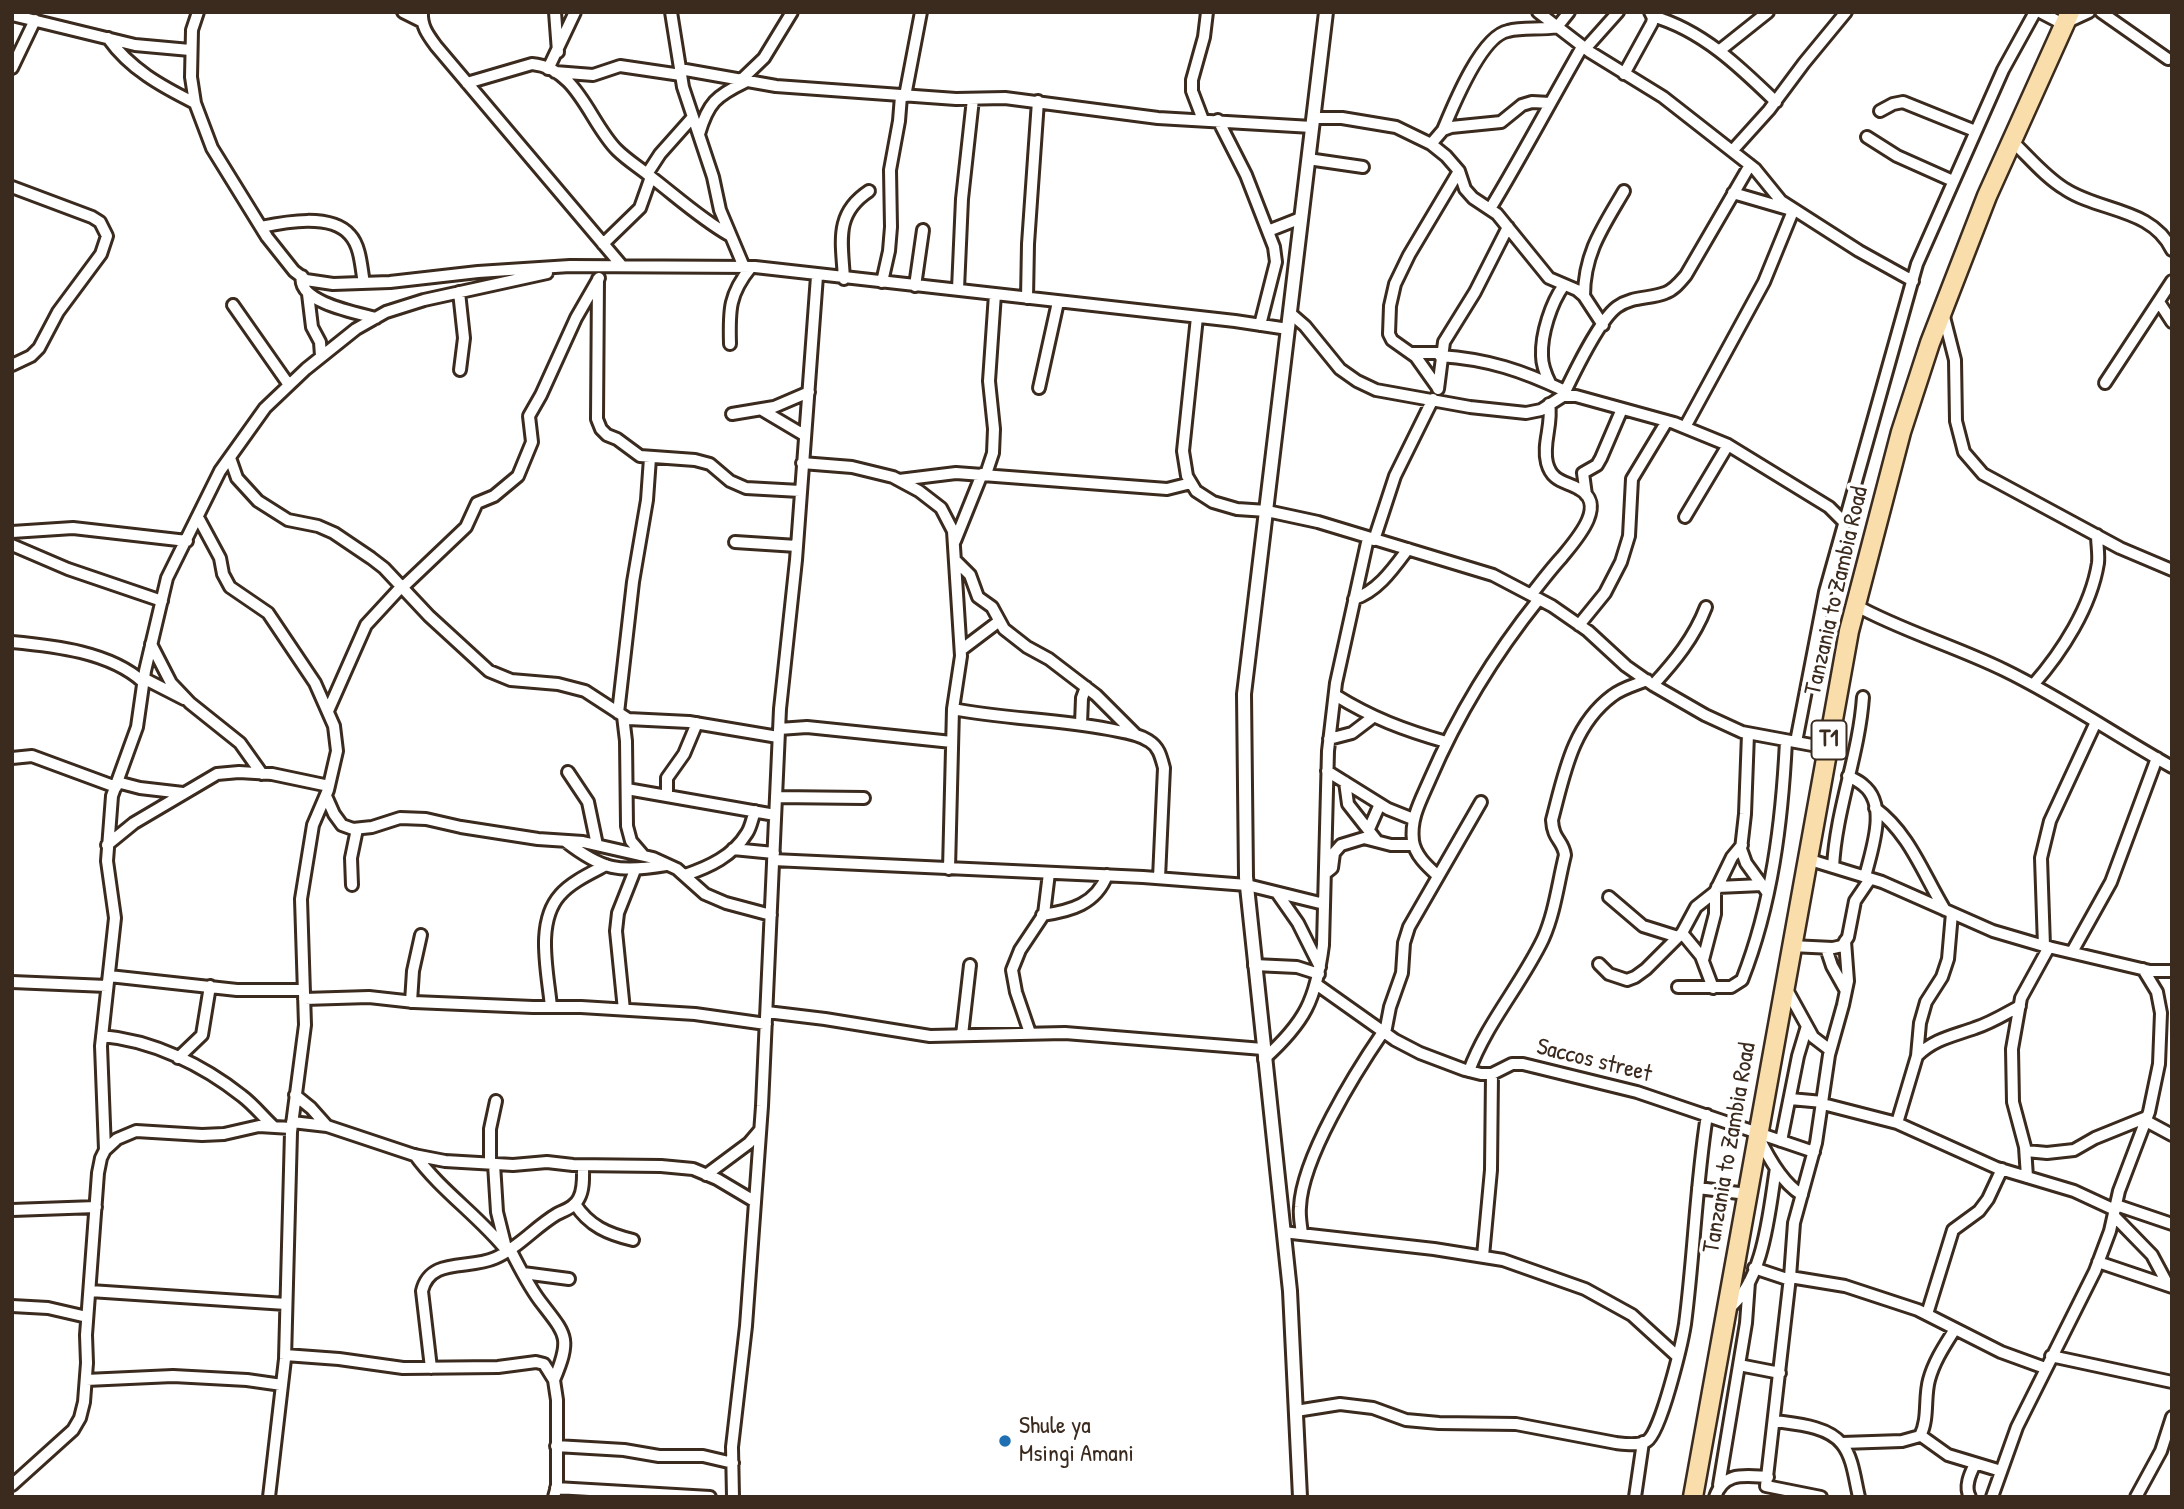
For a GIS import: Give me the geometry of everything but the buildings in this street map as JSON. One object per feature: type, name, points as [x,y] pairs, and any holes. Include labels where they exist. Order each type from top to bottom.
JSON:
[{"type":"highway","name":"Tanzania to Zambia Road","points":[[1693,1497],[1784,984],[1856,605],[1901,432],[1942,310],[1987,196],[2067,18]]},
{"type":"street","points":[[198,12],[192,30],[190,50],[194,103],[212,148],[261,227],[294,271],[318,283],[364,283],[577,266],[748,267],[1289,329]]},
{"type":"street","points":[[403,12],[422,17],[436,46],[622,266]]},
{"type":"street","points":[[555,12],[558,52]]},
{"type":"street","points":[[551,71],[575,12]]},
{"type":"street","points":[[671,12],[692,118],[729,235],[748,267]]},
{"type":"street","points":[[699,134],[705,113],[714,100],[742,81],[764,58],[792,12]]},
{"type":"street","points":[[1203,120],[1192,91],[1192,80],[1204,37],[1207,12]]},
{"type":"street","points":[[1300,1497],[1290,1291],[1247,885],[1244,694],[1326,12]]},
{"type":"street","points":[[1538,12],[1584,48],[1663,96],[1749,164],[1781,201],[1794,211],[1913,281]]},
{"type":"street","points":[[1431,144],[1444,130],[1471,70],[1499,34],[1508,30],[1557,27],[1569,12]]},
{"type":"street","points":[[1490,209],[1584,48],[1618,12]]},
{"type":"street","points":[[1720,51],[1768,12]]},
{"type":"street","points":[[1732,150],[1776,102],[1846,12]]},
{"type":"street","points":[[1678,987],[1731,987],[1742,980],[1782,814],[1791,741],[1825,592],[1917,264],[2003,70],[2040,13],[2067,18],[2089,12]]},
{"type":"street","points":[[2101,12],[2168,60]]},
{"type":"street","points":[[1624,74],[1652,23],[1651,14],[1669,20],[1720,51],[1776,102]]},
{"type":"street","points":[[12,15],[135,45],[190,50]]},
{"type":"street","points":[[882,282],[889,251],[892,153],[922,16]]},
{"type":"street","points":[[12,68],[35,20]]},
{"type":"street","points":[[108,38],[128,62],[156,82],[194,103]]},
{"type":"street","points":[[467,83],[532,64],[541,65],[574,88],[616,149],[709,224],[729,235]]},
{"type":"street","points":[[551,71],[593,75],[620,66],[903,96],[1038,101],[1158,118],[1313,123],[1342,118],[1396,127],[1431,144],[1446,156],[1459,171],[1465,189],[1473,198],[1490,209],[1508,227],[1549,278],[1584,296],[1603,325]]},
{"type":"street","points":[[958,289],[962,200],[973,99]]},
{"type":"street","points":[[1027,298],[1038,101]]},
{"type":"street","points":[[1880,111],[1903,102],[1975,131]]},
{"type":"street","points":[[1444,130],[1461,125],[1501,122],[1522,105],[1550,103]]},
{"type":"street","points":[[603,244],[640,208],[649,176],[660,154],[692,118]]},
{"type":"street","points":[[1218,120],[1246,175],[1274,247],[1276,262],[1260,325]]},
{"type":"street","points":[[1867,137],[1897,156],[1953,181]]},
{"type":"street","points":[[2012,142],[2065,190],[2140,218],[2159,230],[2172,250]]},
{"type":"street","points":[[1308,159],[1363,167]]},
{"type":"street","points":[[1290,313],[1314,336],[1340,369],[1376,390],[1398,395],[1436,396],[1504,412],[1527,413],[1541,410],[1564,393],[1585,352],[1617,307],[1665,293],[1686,275],[1749,164]]},
{"type":"street","points":[[1436,396],[1411,353],[1392,340],[1389,334],[1390,306],[1395,284],[1409,255],[1459,171]]},
{"type":"street","points":[[12,187],[92,217],[100,222],[107,236],[101,254],[58,312],[39,348],[31,356],[12,365]]},
{"type":"street","points":[[844,279],[841,243],[846,218],[850,206],[869,191]]},
{"type":"street","points":[[1584,296],[1584,274],[1592,248],[1624,191]]},
{"type":"street","points":[[1733,193],[1794,211]]},
{"type":"street","points":[[1685,427],[1764,282],[1794,211]]},
{"type":"street","points":[[1268,231],[1301,218]]},
{"type":"street","points":[[261,227],[302,220],[322,222],[342,229],[356,244],[364,283]]},
{"type":"street","points":[[12,982],[108,981],[411,1002],[767,1018],[930,1037],[1065,1033],[1263,1054],[1290,1035],[1309,1007],[1319,975],[1329,739],[1354,598],[1371,539],[1395,476],[1436,396],[1444,342],[1475,292],[1508,227]]},
{"type":"street","points":[[915,286],[923,230]]},
{"type":"street","points":[[105,1150],[102,1036],[115,918],[107,861],[112,796],[137,727],[143,680],[167,578],[199,519],[220,471],[265,408],[321,356],[356,329],[386,312],[424,300],[577,266]]},
{"type":"street","points":[[599,266],[597,422],[607,435],[640,456],[695,460],[710,464],[730,481],[746,488],[800,491]]},
{"type":"street","points":[[730,344],[732,298],[748,267]]},
{"type":"street","points":[[302,276],[300,283],[308,294],[332,306],[376,318]]},
{"type":"street","points":[[733,1497],[732,1447],[745,1338],[767,1018],[779,733],[797,547],[817,276]]},
{"type":"street","points":[[328,710],[366,625],[466,527],[477,503],[509,486],[518,476],[532,442],[529,416],[598,278]]},
{"type":"street","points":[[2105,383],[2172,281]]},
{"type":"street","points":[[1550,383],[1542,358],[1543,346],[1556,295],[1564,285]]},
{"type":"street","points":[[459,292],[464,338],[460,370]]},
{"type":"street","points":[[308,294],[312,327],[320,342],[321,356]]},
{"type":"street","points":[[954,543],[993,453],[994,429],[989,381],[995,294]]},
{"type":"street","points":[[1039,388],[1058,302]]},
{"type":"street","points":[[2159,302],[2172,322]]},
{"type":"street","points":[[233,305],[289,385]]},
{"type":"street","points":[[1942,310],[1955,360],[1956,421],[1964,452],[1983,474],[2120,548],[2172,570]]},
{"type":"street","points":[[1197,317],[1183,451],[1187,476],[1196,491],[1213,502],[1237,509],[1267,510],[1318,522],[1493,575],[1579,625],[1650,683],[1705,715],[1748,734],[1828,748]]},
{"type":"street","points":[[1411,353],[1466,358],[1525,372],[1550,383],[1564,393],[1685,427],[1728,445],[1829,507],[1845,523]]},
{"type":"street","points":[[732,414],[762,410],[809,392]]},
{"type":"street","points":[[1549,404],[1551,412],[1546,442],[1547,463],[1558,481],[1578,488],[1586,495]]},
{"type":"street","points":[[1437,875],[1413,845],[1413,819],[1446,742],[1535,597],[1584,529],[1590,513],[1583,473],[1597,465],[1617,426],[1622,409]]},
{"type":"street","points":[[762,410],[804,435]]},
{"type":"street","points":[[1579,625],[1605,593],[1621,562],[1629,536],[1632,479],[1667,421]]},
{"type":"street","points":[[1685,517],[1728,445]]},
{"type":"street","points":[[230,458],[237,478],[258,502],[288,520],[318,526],[334,533],[378,563],[429,616],[489,671],[511,680],[558,684],[585,691],[628,719],[697,723],[779,733],[807,727],[952,742]]},
{"type":"street","points":[[643,856],[631,841],[627,826],[621,715],[650,458]]},
{"type":"street","points":[[802,463],[852,467],[899,480],[941,508],[953,531],[961,650],[953,709],[949,869]]},
{"type":"street","points":[[899,480],[956,473],[1167,489],[1191,483]]},
{"type":"street","points":[[199,519],[220,558],[223,574],[230,586],[268,612],[316,683],[334,726],[337,751],[328,791],[313,825],[301,899],[304,1026],[292,1125],[285,1355],[269,1497]]},
{"type":"street","points":[[12,533],[73,528],[187,541]]},
{"type":"street","points":[[12,533],[27,550]]},
{"type":"street","points":[[2033,685],[2051,664],[2089,595],[2098,561],[2097,535]]},
{"type":"street","points":[[734,541],[797,547]]},
{"type":"street","points":[[12,545],[68,569],[162,601]]},
{"type":"street","points":[[1354,598],[1372,590],[1408,550]]},
{"type":"street","points":[[955,560],[970,575],[978,597],[992,607],[999,622],[1013,637],[1049,659],[1086,687],[1124,720],[1136,735]]},
{"type":"street","points":[[1856,605],[1877,617],[1946,643],[2033,685],[2172,766]]},
{"type":"street","points":[[1469,1071],[1485,1036],[1544,937],[1565,855],[1564,848],[1552,833],[1552,820],[1575,739],[1597,710],[1612,696],[1650,683],[1686,646],[1698,628],[1706,607]]},
{"type":"street","points":[[961,650],[999,622]]},
{"type":"street","points":[[12,642],[69,650],[96,657],[188,701]]},
{"type":"street","points":[[151,644],[171,682],[188,701],[240,743],[262,774]]},
{"type":"street","points":[[1081,724],[1081,708],[1086,687]]},
{"type":"street","points":[[1335,695],[1373,717],[1413,733],[1446,742]]},
{"type":"street","points":[[1833,867],[1835,838],[1858,739],[1863,697]]},
{"type":"street","points":[[953,709],[990,716],[1081,724],[1136,735],[1151,742],[1159,751],[1164,768],[1159,878]]},
{"type":"street","points":[[1329,739],[1352,733],[1373,717]]},
{"type":"street","points":[[2027,1177],[2025,1152],[2013,1102],[2012,1049],[2020,1006],[2046,947],[2041,903],[2041,858],[2050,821],[2096,722]]},
{"type":"street","points":[[667,795],[667,778],[684,754],[697,723]]},
{"type":"street","points":[[1748,734],[1742,845],[1746,863],[1764,888]]},
{"type":"street","points":[[12,758],[32,756],[116,784],[183,793]]},
{"type":"street","points":[[2072,953],[2111,882],[2157,758]]},
{"type":"street","points":[[1327,771],[1380,804],[1413,819]]},
{"type":"street","points":[[568,772],[589,802],[597,845]]},
{"type":"street","points":[[107,845],[134,823],[217,774],[262,774],[328,791]]},
{"type":"street","points":[[1791,946],[1842,946],[1855,901],[1868,878],[1875,830],[1875,808],[1870,793],[1848,776]]},
{"type":"street","points":[[1345,782],[1352,813],[1377,841]]},
{"type":"street","points":[[627,789],[775,815]]},
{"type":"street","points":[[328,791],[334,814],[342,825],[357,829],[400,818],[426,819],[538,839],[597,845],[668,865],[685,875],[705,894],[726,903],[771,915]]},
{"type":"street","points":[[776,797],[864,798]]},
{"type":"street","points":[[1302,1234],[1300,1207],[1303,1188],[1315,1153],[1329,1123],[1384,1032],[1402,973],[1404,943],[1409,927],[1481,802]]},
{"type":"street","points":[[1369,829],[1380,804]]},
{"type":"street","points":[[1875,808],[1888,818],[1914,850],[1949,912],[1948,959],[1942,977],[1926,1002],[1920,1023],[1917,1056],[1898,1123]]},
{"type":"street","points":[[685,875],[717,863],[733,849],[747,834],[755,811]]},
{"type":"street","points":[[352,885],[351,858],[357,829]]},
{"type":"street","points":[[1325,873],[1332,868],[1334,853],[1341,845],[1364,838],[1391,845],[1413,845]]},
{"type":"street","points":[[565,841],[589,860],[607,865],[635,870],[668,865]]},
{"type":"street","points":[[1599,964],[1609,974],[1627,981],[1646,969],[1680,935],[1696,907],[1716,889],[1732,857],[1742,845]]},
{"type":"street","points":[[733,849],[773,856],[949,869],[1107,875],[1247,885],[1324,905]]},
{"type":"street","points":[[1807,859],[1868,878],[1993,931],[2046,947],[2143,969],[2172,971]]},
{"type":"street","points":[[551,1007],[546,962],[549,912],[560,894],[607,865]]},
{"type":"street","points":[[624,1010],[616,931],[618,913],[635,870]]},
{"type":"street","points":[[1030,1033],[1016,992],[1012,970],[1020,950],[1042,915],[1049,873]]},
{"type":"street","points":[[1042,915],[1080,906],[1091,900],[1099,893],[1107,875]]},
{"type":"street","points":[[1716,889],[1764,888]]},
{"type":"street","points":[[1703,960],[1715,914],[1716,889]]},
{"type":"street","points":[[1277,893],[1298,923],[1319,975]]},
{"type":"street","points":[[1609,897],[1643,926],[1680,935],[1703,960],[1713,988]]},
{"type":"street","points":[[411,1002],[413,971],[421,935]]},
{"type":"street","points":[[1770,1487],[1794,1223],[1814,1152],[1830,1051],[1846,991],[1848,961],[1845,941]]},
{"type":"street","points":[[1826,948],[1832,966],[1846,991]]},
{"type":"street","points":[[962,1035],[970,965]]},
{"type":"street","points":[[1254,965],[1297,967],[1319,975]]},
{"type":"street","points":[[1992,1497],[2017,1427],[2098,1262],[2146,1119],[2159,1064],[2161,1013],[2157,992],[2143,969]]},
{"type":"street","name":"Saccos street","points":[[1319,975],[1384,1032],[1420,1053],[1469,1071],[1492,1074],[1512,1064],[1523,1064],[1637,1092],[1814,1152]]},
{"type":"street","points":[[1784,984],[1813,1037],[1830,1051]]},
{"type":"street","points":[[178,1058],[202,1035],[210,986]]},
{"type":"street","points":[[1917,1056],[1945,1037],[1994,1021],[2020,1006]]},
{"type":"street","points":[[2161,1028],[2172,1015]]},
{"type":"street","points":[[1782,1141],[1798,1056],[1807,1026]]},
{"type":"street","points":[[102,1036],[139,1041],[211,1075],[243,1097],[274,1127]]},
{"type":"street","points":[[1483,1256],[1491,1170],[1492,1074]]},
{"type":"street","points":[[295,1095],[327,1126]]},
{"type":"street","points":[[1790,1099],[1823,1103],[1898,1123],[2001,1169],[2074,1191],[2115,1210],[2172,1224]]},
{"type":"street","points":[[496,1101],[490,1129],[492,1164],[496,1204],[508,1250]]},
{"type":"street","points":[[1296,1411],[1340,1404],[1373,1408],[1406,1420],[1516,1424],[1616,1443],[1632,1445],[1647,1441],[1656,1431],[1684,1326],[1707,1115]]},
{"type":"street","points":[[2025,1152],[2065,1153],[2095,1138],[2146,1119]]},
{"type":"street","points":[[2146,1119],[2172,1135]]},
{"type":"street","points":[[12,1485],[73,1430],[80,1418],[86,1380],[98,1173],[105,1150],[117,1139],[136,1131],[202,1136],[259,1126],[327,1126],[415,1155],[445,1161],[492,1164],[547,1162],[583,1166],[693,1169],[754,1200]]},
{"type":"street","points":[[706,1175],[749,1143],[760,1130]]},
{"type":"street","points":[[1757,1134],[1776,1168],[1802,1195]]},
{"type":"street","points":[[415,1155],[432,1176],[474,1213],[508,1250],[540,1301],[560,1325],[563,1335],[561,1363],[554,1380]]},
{"type":"street","points":[[431,1368],[422,1291],[425,1278],[434,1270],[474,1265],[496,1258],[537,1226],[575,1204],[582,1186],[583,1166]]},
{"type":"street","points":[[1726,1311],[1742,1297],[1754,1268],[1763,1240],[1776,1168]]},
{"type":"street","points":[[1927,1314],[1953,1230],[1979,1211],[1988,1199],[2001,1169]]},
{"type":"street","points":[[1698,1188],[1746,1194]]},
{"type":"street","points":[[575,1204],[596,1227],[633,1240]]},
{"type":"street","points":[[12,1210],[96,1207]]},
{"type":"street","points":[[2115,1210],[2152,1255],[2170,1286]]},
{"type":"street","points":[[1283,1232],[1434,1248],[1503,1259],[1586,1289],[1632,1315],[1677,1356]]},
{"type":"street","points":[[2098,1262],[2170,1286]]},
{"type":"street","points":[[1754,1268],[1790,1278],[1845,1286],[1927,1314],[2001,1352],[2045,1368]]},
{"type":"street","points":[[523,1273],[569,1279]]},
{"type":"street","points":[[1715,1497],[1739,1365],[1749,1282]]},
{"type":"street","points":[[90,1291],[286,1304]]},
{"type":"street","points":[[12,1306],[48,1307],[88,1317]]},
{"type":"street","points":[[1842,1443],[1902,1441],[1920,1435],[1925,1420],[1929,1379],[1937,1358],[1955,1329]]},
{"type":"street","points":[[285,1355],[403,1368],[498,1367],[536,1362],[544,1364],[554,1380],[557,1400],[555,1493],[710,1497]]},
{"type":"street","points":[[2051,1356],[2172,1382]]},
{"type":"street","points":[[1739,1365],[1780,1373]]},
{"type":"street","points":[[86,1380],[173,1376],[247,1380],[282,1385]]},
{"type":"street","points":[[2136,1497],[2161,1451],[2172,1417]]},
{"type":"street","points":[[1775,1421],[1821,1431],[1842,1443],[1859,1497]]},
{"type":"street","points":[[1920,1435],[1948,1455],[2001,1471]]},
{"type":"street","points":[[1635,1497],[1643,1442]]},
{"type":"street","points":[[556,1446],[624,1450],[659,1456],[703,1456],[733,1463]]},
{"type":"street","points":[[1970,1497],[1968,1483],[1975,1464]]},
{"type":"street","points":[[1719,1485],[1726,1479],[1742,1476],[1770,1487],[1821,1497]]},
{"type":"street","points":[[12,1491],[14,1497]]},
{"type":"place","name":"Shule ya Msingi Amani","points":[[1005,1441]]}]
